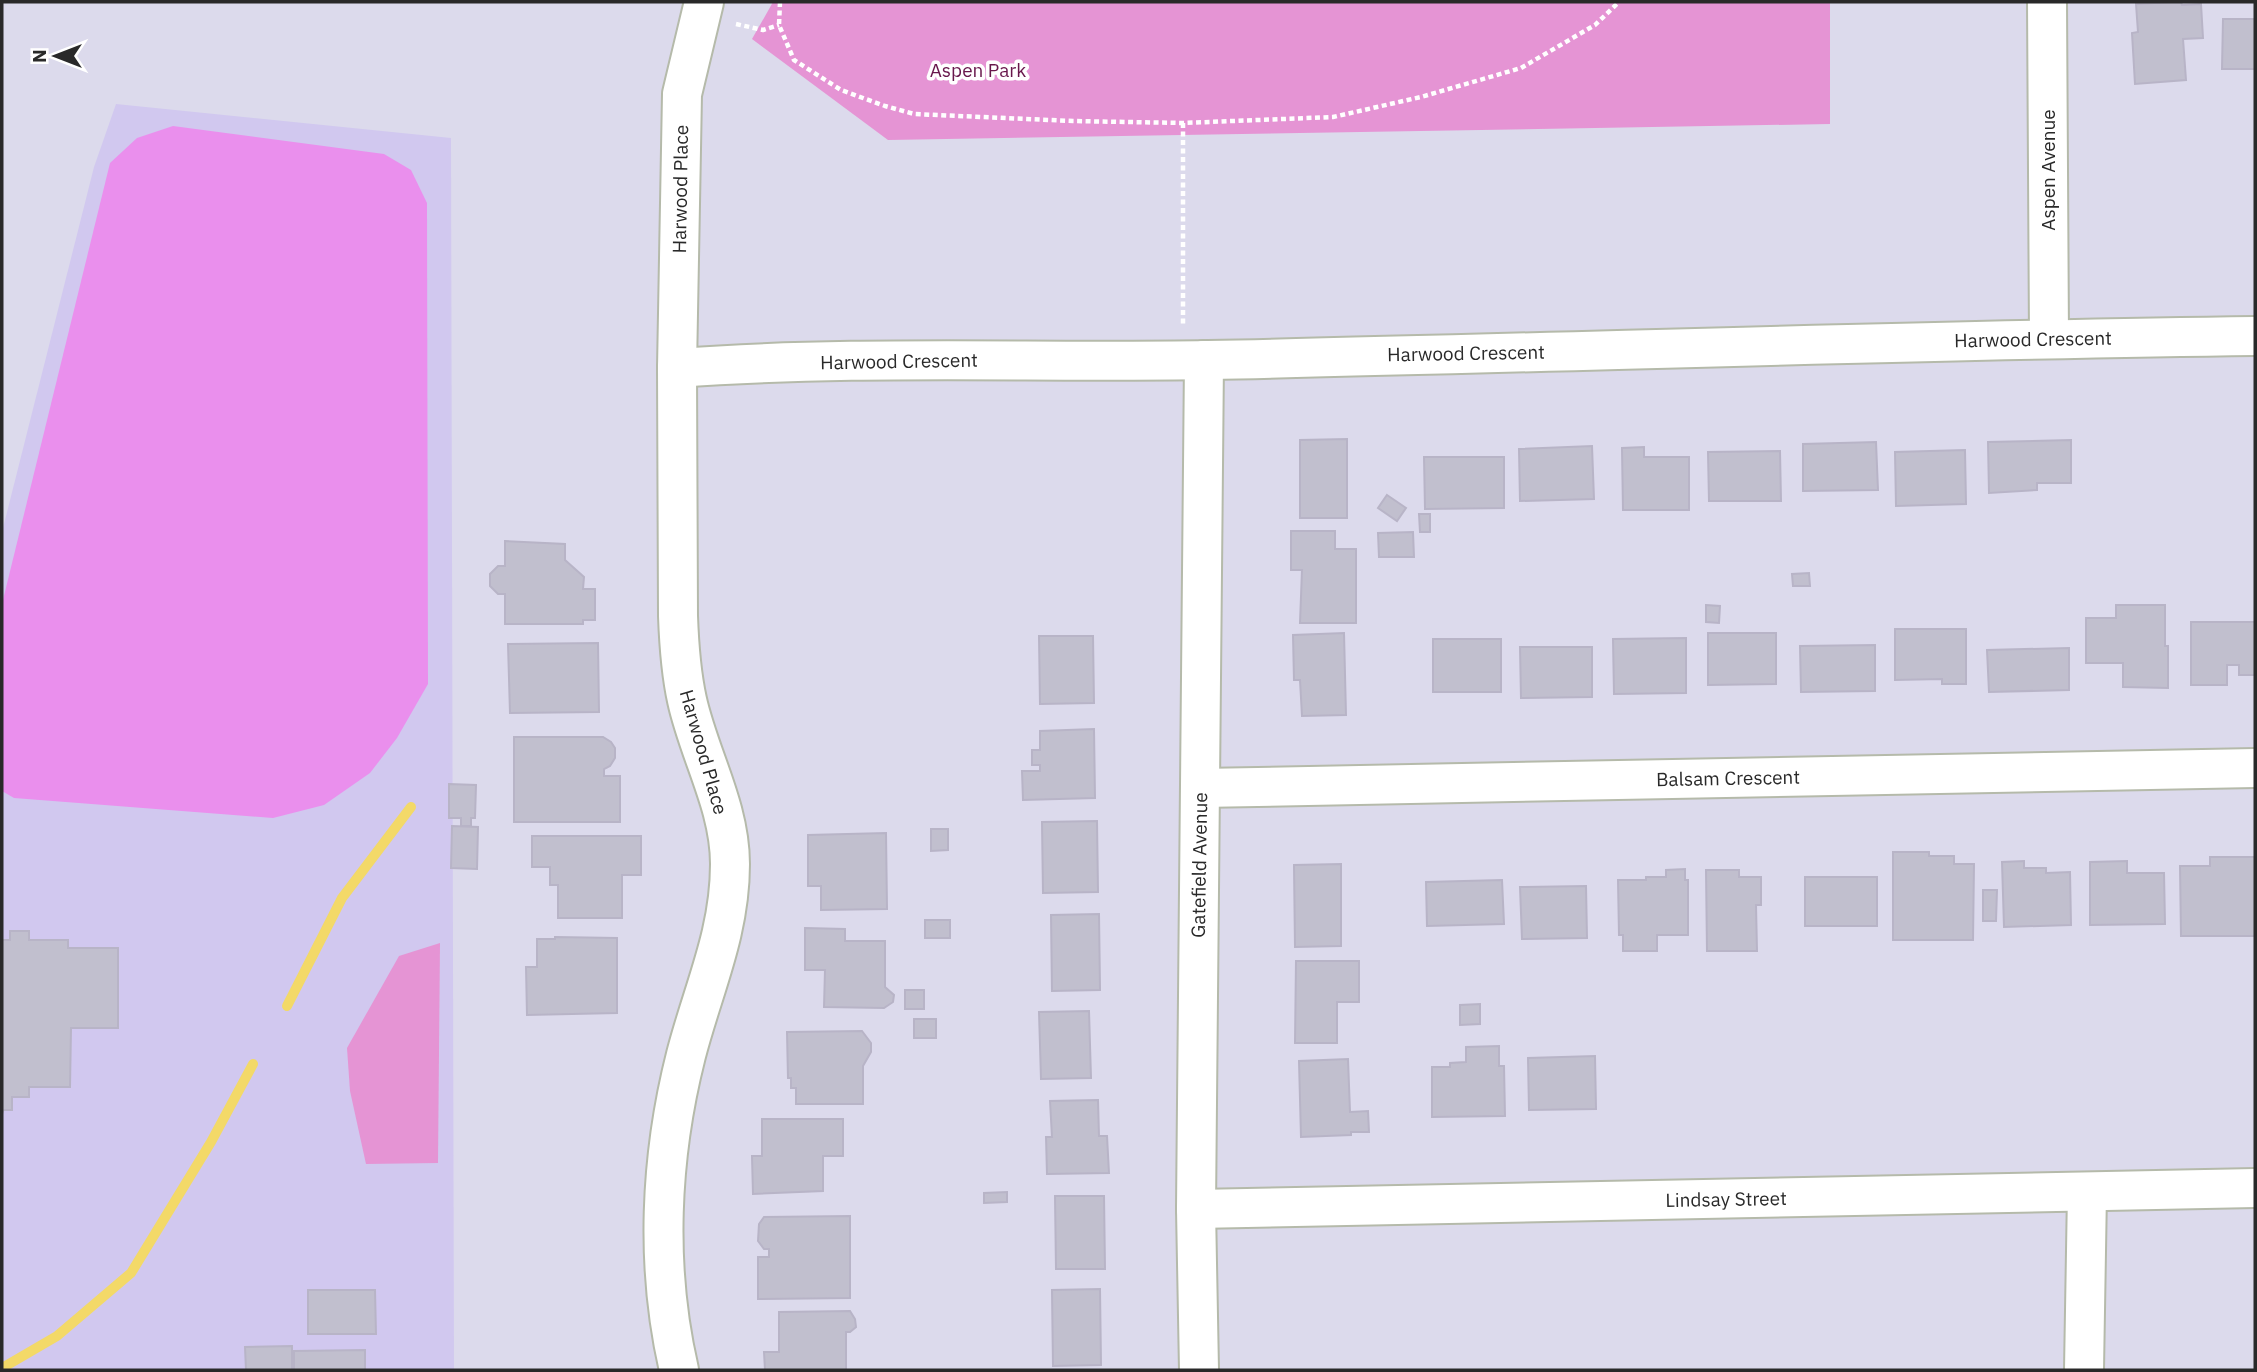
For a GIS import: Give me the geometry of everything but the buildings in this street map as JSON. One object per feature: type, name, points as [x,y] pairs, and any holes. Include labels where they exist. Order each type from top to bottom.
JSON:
[{"type":"street","name":"Harwood Place","points":[[680,1370],[673,1342],[665,1270],[663,1201],[670,1136],[687,1054],[719,950],[728,905],[730,862],[724,813],[687,701],[680,657],[677,603],[677,368],[682,94],[704,2]]},
{"type":"street","name":"Aspen Avenue","points":[[2048,2],[2049,338]]},
{"type":"street","name":"Harwood Crescent","points":[[677,368],[738,363],[911,359],[1194,360],[2049,338],[2255,336]]},
{"type":"street","name":"Gatefield Avenue","points":[[1194,360],[1200,788],[1196,1209],[1199,1370]]},
{"type":"street","name":"Balsam Crescent","points":[[1200,788],[2255,768]]},
{"type":"street","name":"Lindsay Street","points":[[1196,1209],[2255,1188]]},
{"type":"street","points":[[2084,1370],[2087,1192]]},
{"type":"path","points":[[780,2],[779,25],[794,60],[841,90],[885,106],[914,114],[1039,120],[1183,122],[1333,117],[1422,97],[1521,68],[1595,25],[1619,2]]},
{"type":"path","points":[[1183,122],[1194,360]]},
{"type":"shaded area","points":[[116,104],[451,138],[454,1370],[2,1370],[2,532],[94,167]]},
{"type":"shaded area","points":[[173,126],[384,154],[411,170],[427,203],[428,684],[397,738],[370,773],[324,805],[273,818],[14,798],[2,791],[2,604],[110,163],[137,138]]},
{"type":"green space","name":"Aspen Park","points":[[773,2],[1830,2],[1830,124],[888,140],[752,39]]},
{"type":"green space","points":[[440,943],[438,1163],[366,1164],[350,1091],[347,1048],[399,956]]},
{"type":"waterway","points":[[287,1006],[342,898],[411,807]]},
{"type":"waterway","points":[[2,1368],[57,1336],[131,1273],[211,1142],[253,1064]]}]
